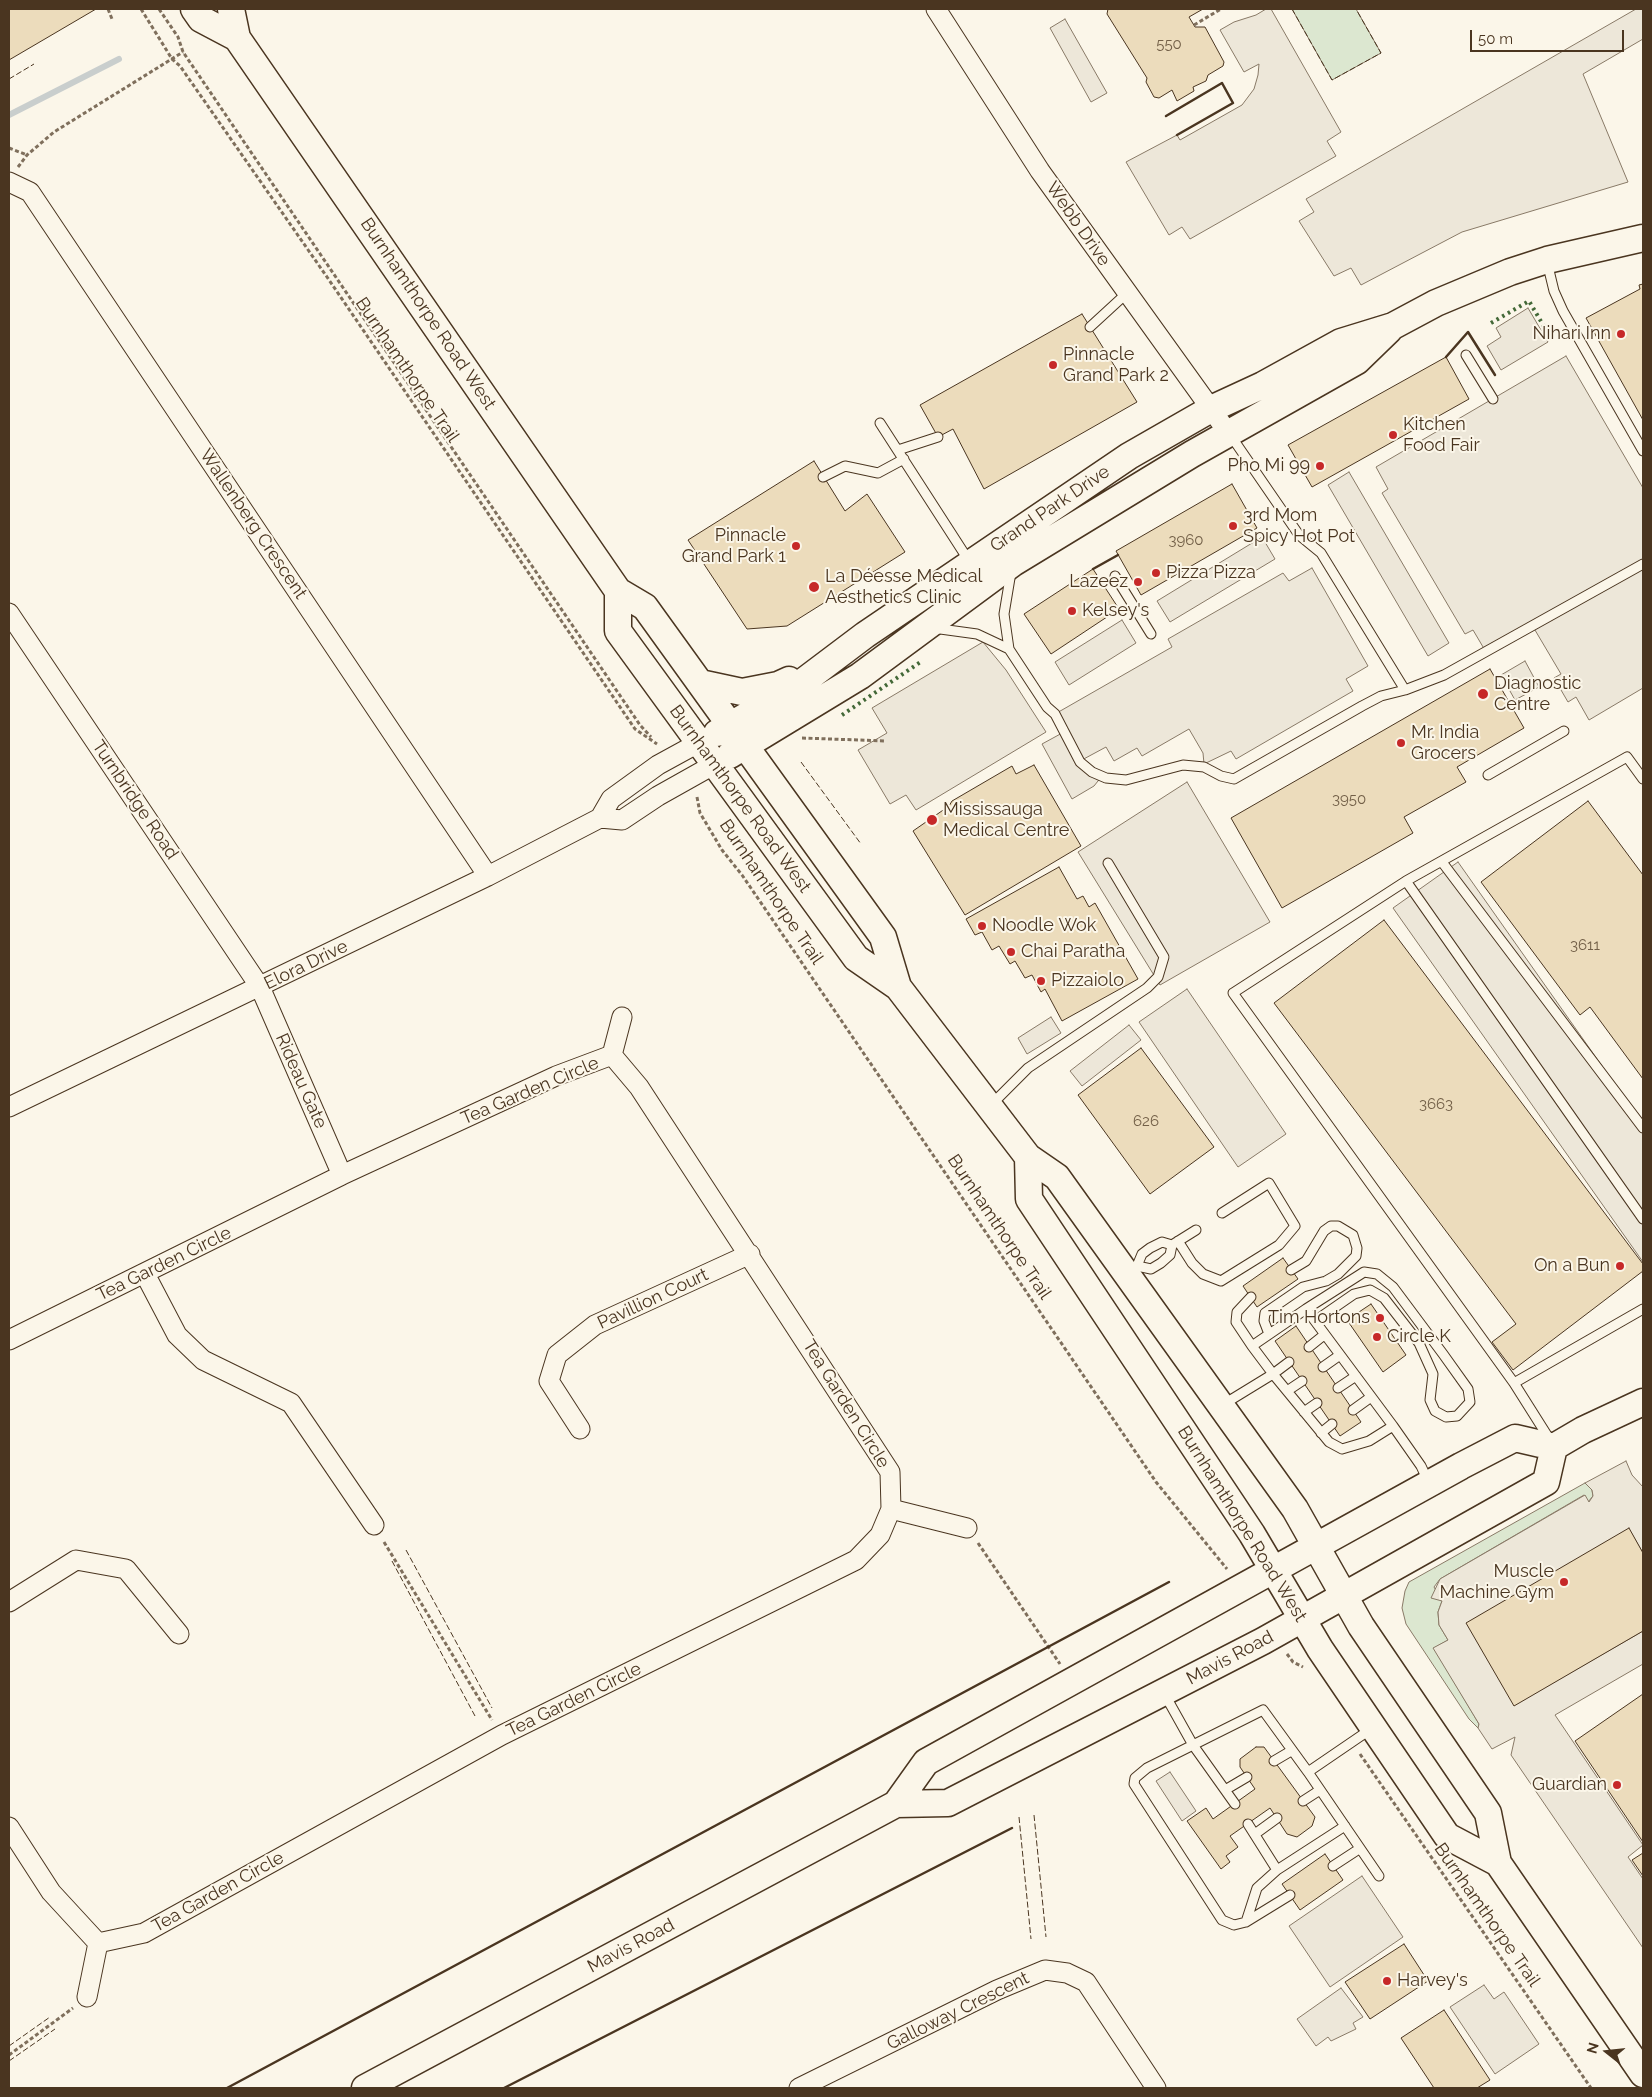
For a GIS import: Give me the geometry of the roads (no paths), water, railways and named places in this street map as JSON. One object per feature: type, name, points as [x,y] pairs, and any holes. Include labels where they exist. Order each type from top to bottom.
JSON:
[{"type":"main road","name":"Burnhamthorpe Road West","points":[[194,9],[202,19],[237,38]]},
{"type":"main road","name":"Burnhamthorpe Road West","points":[[231,9],[237,38],[618,591],[645,607],[883,937],[898,987]]},
{"type":"main road","name":"Grand Park Drive","points":[[715,764],[738,736],[796,687],[865,635],[1129,456],[1211,409],[1263,385],[1341,342],[1393,326],[1436,303],[1510,272],[1547,260],[1643,238]]},
{"type":"main road","name":"Grand Park Drive","points":[[700,742],[738,736],[860,676],[1013,562],[1155,475],[1357,361],[1393,326]]},
{"type":"main road","name":"Burnhamthorpe Road West","points":[[618,591],[618,631],[856,958],[898,987],[1028,1157],[1057,1177],[1132,1269],[1221,1406],[1295,1509],[1361,1626],[1488,1813],[1498,1863],[1643,2074]]},
{"type":"main road","points":[[700,683],[742,692],[778,686],[853,634],[865,635]]},
{"type":"main road","name":"Burnhamthorpe Road West","points":[[1028,1157],[1030,1199],[1098,1299],[1373,1728],[1447,1836],[1498,1863]]},
{"type":"main road","points":[[1554,1447],[1583,1430],[1643,1402]]},
{"type":"main road","name":"Mavis Road","points":[[365,2088],[896,1804],[926,1762],[1241,1589],[1429,1483],[1515,1438],[1554,1447],[1546,1482],[1274,1635],[948,1803],[896,1804]]},
{"type":"street","name":"Webb Drive","points":[[936,9],[1040,171],[1229,434]]},
{"type":"street","name":"Wallenberg Crescent","points":[[9,182],[30,192],[488,876]]},
{"type":"street","name":"Turnbridge Road","points":[[9,614],[260,987]]},
{"type":"street","name":"Elora Drive","points":[[10,1103],[260,987],[488,876],[600,818],[611,799],[658,765],[700,742]]},
{"type":"street","name":"Elora Drive","points":[[600,818],[622,820],[658,796],[715,764]]},
{"type":"street","name":"Rideau Gate","points":[[260,987],[342,1175]]},
{"type":"street","points":[[612,1056],[622,1017]]},
{"type":"street","name":"Tea Garden Circle","points":[[9,1340],[342,1175],[556,1076],[612,1056],[639,1087],[750,1254],[890,1472],[891,1510],[880,1535],[856,1560],[502,1736],[144,1933],[98,1943]]},
{"type":"street","name":"Pavillion Court","points":[[580,1429],[549,1382],[557,1355],[595,1325],[750,1254]]},
{"type":"street","points":[[145,1274],[176,1335],[203,1360],[291,1403],[374,1525]]},
{"type":"street","points":[[891,1510],[967,1528]]},
{"type":"street","points":[[9,1602],[76,1560],[126,1569],[179,1634]]},
{"type":"street","points":[[9,1827],[51,1892],[98,1943],[87,1997]]},
{"type":"street","name":"Galloway Crescent","points":[[799,2088],[997,1990],[1045,1970],[1067,1973],[1086,1982],[1156,2088]]},
{"type":"lane","points":[[1547,260],[1554,291],[1563,312],[1643,450]]},
{"type":"lane","points":[[1090,327],[1127,293]]},
{"type":"lane","points":[[1466,356],[1493,399]]},
{"type":"lane","points":[[880,423],[971,563]]},
{"type":"lane","points":[[1229,434],[1299,535],[1320,553],[1405,690]]},
{"type":"lane","points":[[898,450],[938,437]]},
{"type":"lane","points":[[823,477],[845,466],[878,472],[904,459]]},
{"type":"lane","points":[[1013,562],[1004,614],[1009,649],[1047,707],[1055,714],[1080,762],[1092,772],[1106,778],[1126,780],[1183,764],[1204,767],[1221,776],[1234,779],[1381,696],[1405,690],[1444,674],[1643,564]]},
{"type":"lane","points":[[1115,576],[1151,634]]},
{"type":"lane","points":[[926,628],[977,634],[1009,649]]},
{"type":"lane","points":[[1488,774],[1564,731]]},
{"type":"lane","points":[[1554,1447],[1514,1383],[1233,993],[1406,881],[1627,756],[1643,779]]},
{"type":"lane","points":[[1442,862],[1643,1128]]},
{"type":"lane","points":[[990,1106],[1028,1068],[1147,988],[1158,977],[1164,957],[1108,863]]},
{"type":"lane","points":[[1406,881],[1643,1219]]},
{"type":"lane","points":[[1132,1269],[1142,1254],[1150,1248],[1162,1242],[1175,1243],[1203,1274],[1221,1281],[1278,1245],[1295,1226],[1269,1183],[1222,1212]]},
{"type":"lane","points":[[1269,1334],[1264,1321],[1265,1313],[1303,1287],[1326,1281],[1338,1274],[1356,1256],[1357,1248],[1353,1235],[1338,1226],[1331,1226],[1324,1232],[1306,1262],[1291,1270]]},
{"type":"lane","points":[[1132,1269],[1151,1268],[1161,1263],[1170,1255],[1175,1243],[1196,1230]]},
{"type":"lane","points":[[1252,1346],[1364,1272],[1377,1274],[1392,1287],[1443,1354],[1468,1389],[1470,1402],[1456,1416],[1446,1417],[1434,1411],[1430,1400],[1433,1374],[1419,1342],[1384,1298],[1370,1290],[1354,1294],[1315,1321]]},
{"type":"lane","points":[[1251,1297],[1237,1312],[1236,1322],[1273,1374],[1329,1442],[1342,1449],[1369,1441],[1393,1426]]},
{"type":"lane","points":[[1306,1309],[1393,1426],[1421,1466],[1429,1483]]},
{"type":"lane","points":[[1514,1383],[1643,1309]]},
{"type":"lane","points":[[1309,1347],[1324,1335]]},
{"type":"lane","points":[[1323,1367],[1340,1355]]},
{"type":"lane","points":[[1221,1406],[1290,1362]]},
{"type":"lane","points":[[1338,1388],[1356,1376]]},
{"type":"lane","points":[[1287,1391],[1302,1381]]},
{"type":"lane","points":[[1353,1410],[1371,1397]]},
{"type":"lane","points":[[1304,1412],[1317,1403]]},
{"type":"lane","points":[[1321,1433],[1332,1424]]},
{"type":"lane","points":[[1164,1693],[1193,1745],[1235,1804]]},
{"type":"lane","points":[[1290,1895],[1246,1922],[1234,1925],[1222,1920],[1134,1784],[1135,1778],[1147,1768],[1263,1710],[1308,1772],[1359,1849],[1380,1876]]},
{"type":"lane","points":[[1308,1772],[1373,1728]]},
{"type":"lane","points":[[1274,1761],[1291,1751]]},
{"type":"lane","points":[[1225,1790],[1247,1777]]},
{"type":"lane","points":[[1304,1801],[1320,1790]]},
{"type":"lane","points":[[1255,1834],[1277,1818]]},
{"type":"lane","points":[[1248,1824],[1277,1870]]},
{"type":"lane","points":[[1246,1922],[1257,1888],[1277,1870],[1345,1826]]},
{"type":"lane","points":[[1333,1866],[1359,1849]]},
{"type":"waterway","points":[[9,115],[119,59]]},
{"type":"place","name":"Nihari Inn","points":[[1621,334]]},
{"type":"place","name":"Pinnacle Grand Park 2","points":[[1053,365]]},
{"type":"place","name":"Kitchen Food Fair","points":[[1393,435]]},
{"type":"place","name":"Pho Mi 99","points":[[1320,466]]},
{"type":"place","name":"3rd Mom Spicy Hot Pot","points":[[1233,526]]},
{"type":"place","name":"Pinnacle Grand Park 1","points":[[796,546]]},
{"type":"place","name":"Pizza Pizza","points":[[1156,573]]},
{"type":"place","name":"Lazeez","points":[[1138,582]]},
{"type":"place","name":"La Déesse Medical Aesthetics Clinic","points":[[814,587]]},
{"type":"place","name":"Kelsey's","points":[[1072,611]]},
{"type":"place","name":"Diagnostic Centre","points":[[1483,694]]},
{"type":"place","name":"Mr. India Grocers","points":[[1401,743]]},
{"type":"place","name":"Mississauga Medical Centre","points":[[932,820]]},
{"type":"place","name":"Noodle Wok","points":[[982,926]]},
{"type":"place","name":"Chai Paratha","points":[[1011,952]]},
{"type":"place","name":"Pizzaiolo","points":[[1041,981]]},
{"type":"place","name":"On a Bun","points":[[1620,1266]]},
{"type":"place","name":"Tim Hortons","points":[[1380,1318]]},
{"type":"place","name":"Circle K","points":[[1377,1337]]},
{"type":"place","name":"Muscle Machine Gym","points":[[1564,1582]]},
{"type":"place","name":"Guardian","points":[[1617,1785]]},
{"type":"place","name":"Harvey's","points":[[1387,1981]]}]
